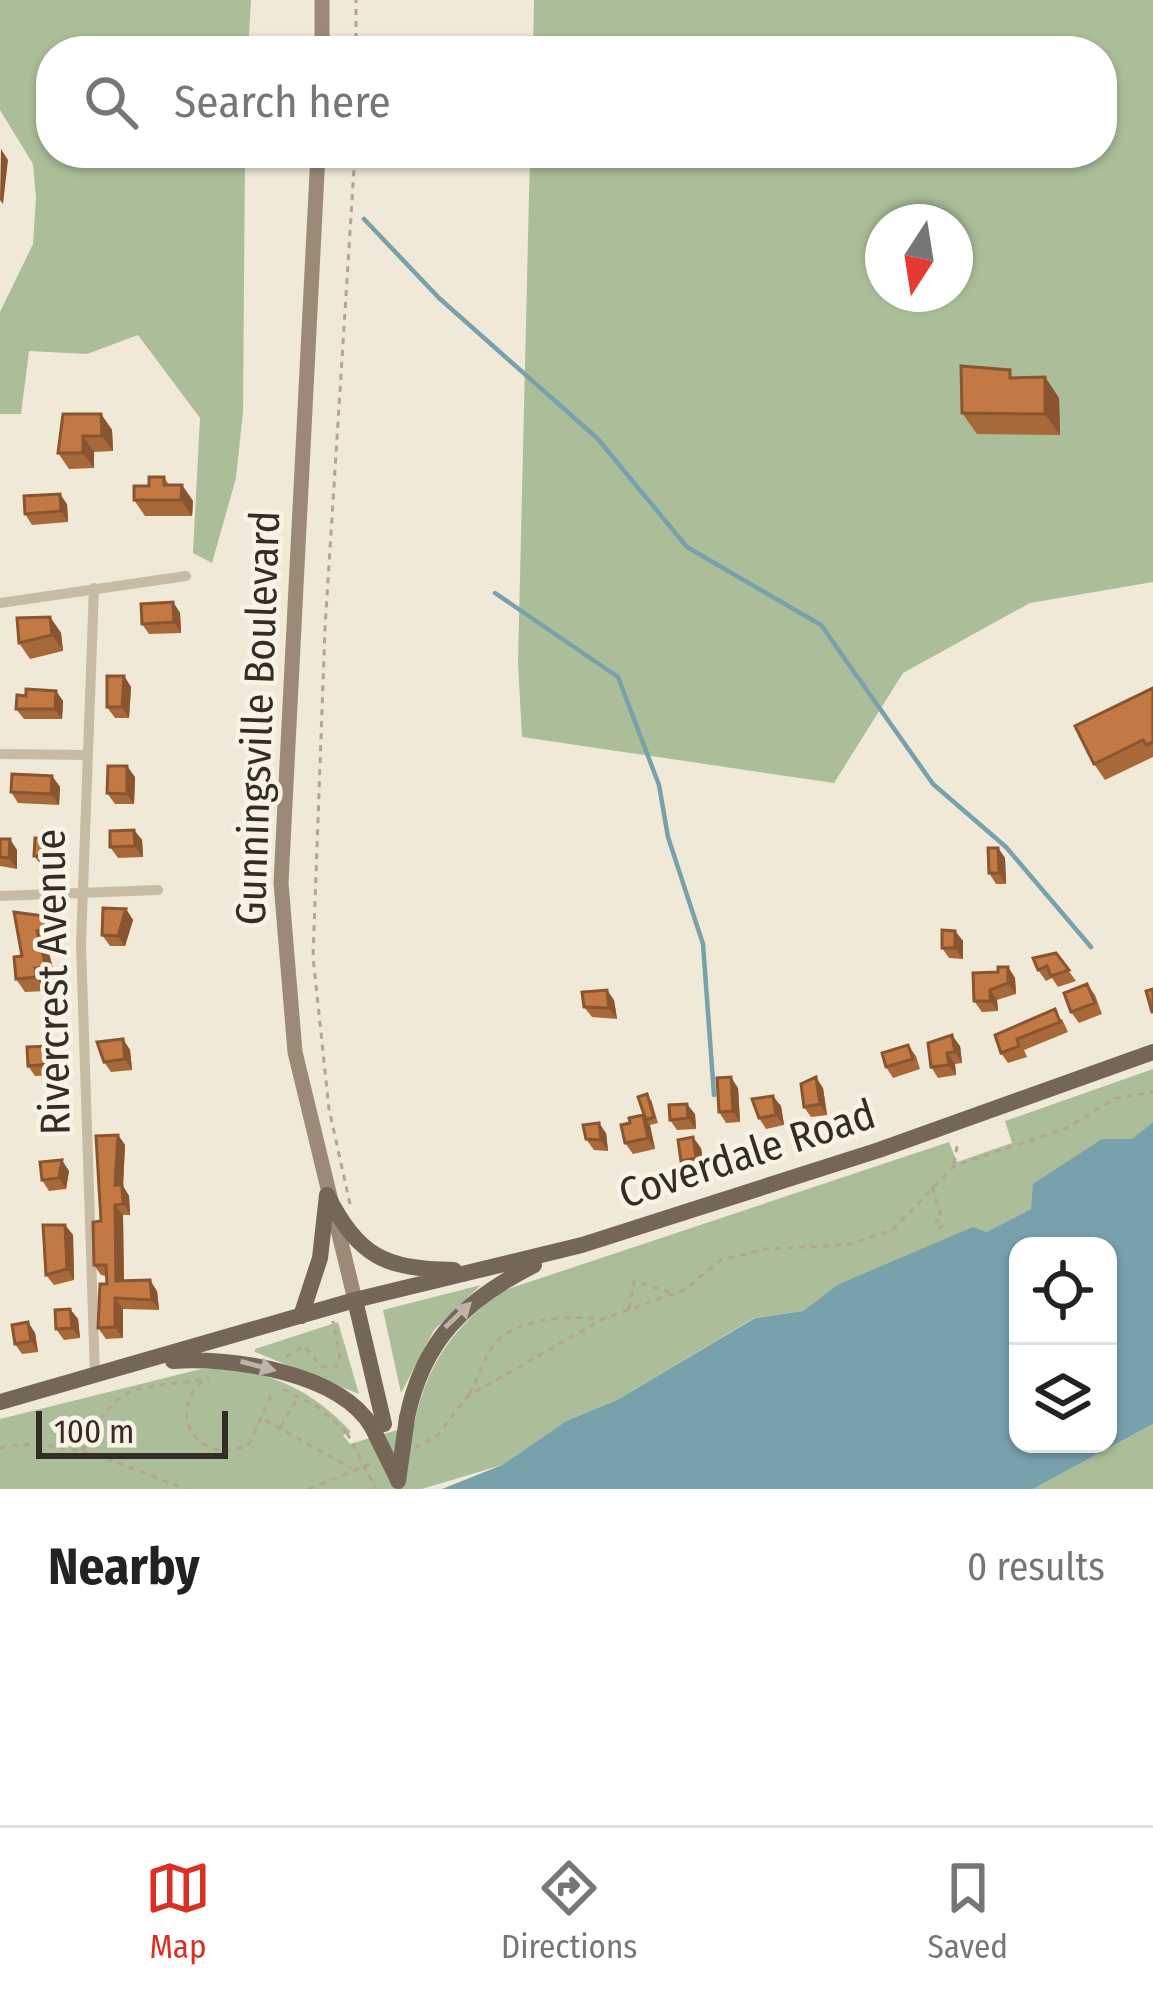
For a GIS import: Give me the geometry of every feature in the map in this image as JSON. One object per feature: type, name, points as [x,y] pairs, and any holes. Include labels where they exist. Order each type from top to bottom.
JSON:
[{"type":"main road","points":[[322,0],[322,36]]},
{"type":"main road","name":"Gunningsville Boulevard","points":[[317,168],[281,883],[295,1052],[355,1300],[378,1425],[399,1485]]},
{"type":"main road","name":"Coverdale Road","points":[[142,1363],[355,1300],[563,1250],[826,1168],[1153,1052]]},
{"type":"main road","points":[[327,1195],[346,1233],[371,1254],[417,1268],[477,1270]]},
{"type":"main road","points":[[301,1316],[320,1258],[327,1195]]},
{"type":"main road","points":[[399,1485],[407,1418],[420,1370],[453,1319],[484,1293],[563,1250]]},
{"type":"main road","points":[[0,1402],[142,1363],[211,1358],[264,1367],[352,1404],[378,1425]]},
{"type":"street","points":[[0,603],[186,576]]},
{"type":"street","name":"Rivercrest Avenue","points":[[94,588],[83,893],[94,1376]]},
{"type":"street","points":[[0,754],[88,755]]},
{"type":"street","points":[[0,896],[158,890]]},
{"type":"path","points":[[356,0],[356,36]]},
{"type":"path","points":[[352,1208],[329,1109],[313,957],[325,628],[354,168]]},
{"type":"path","points":[[468,1396],[603,1319],[674,1294],[721,1261],[765,1249],[847,1245],[892,1230],[954,1166],[1067,1128],[1113,1099],[1153,1092]]},
{"type":"path","points":[[954,1166],[958,1142]]},
{"type":"path","points":[[932,1185],[941,1219],[936,1220],[938,1228],[947,1225]]},
{"type":"path","points":[[628,1310],[637,1280],[674,1294]]},
{"type":"path","points":[[286,1359],[300,1346],[312,1350],[323,1369],[338,1365],[330,1308]]},
{"type":"path","points":[[406,1451],[438,1435],[468,1396],[493,1345],[544,1320],[603,1319]]},
{"type":"path","points":[[82,1451],[126,1392],[154,1381],[220,1375]]},
{"type":"path","points":[[204,1379],[192,1391],[185,1411],[189,1430],[203,1446],[223,1452],[253,1440],[272,1396]]},
{"type":"path","points":[[273,1384],[298,1396],[347,1433],[376,1489]]},
{"type":"path","points":[[280,1429],[298,1396]]},
{"type":"path","points":[[263,1419],[353,1469]]},
{"type":"path","points":[[0,1448],[30,1445],[82,1451],[186,1489]]},
{"type":"path","points":[[308,1489],[389,1457]]},
{"type":"green space","points":[[0,0],[251,0],[249,36],[36,36],[36,168],[245,168],[243,412],[236,478],[212,563],[193,553],[200,418],[138,335],[87,354],[29,351],[21,414],[0,414],[0,312],[33,244],[36,198],[33,164],[0,110]]},
{"type":"green space","points":[[534,0],[1153,0],[1153,582],[1030,603],[903,673],[834,783],[522,737],[518,663],[530,168],[1117,168],[1117,36],[533,36]]},
{"type":"green space","points":[[1153,1069],[1153,1122],[1133,1139],[1101,1140],[1031,1209],[986,1232],[837,1285],[803,1311],[754,1318],[617,1400],[566,1421],[502,1465],[422,1489],[0,1489],[0,1419],[201,1369],[244,1371],[302,1392],[351,1432],[343,1435],[350,1444],[414,1425],[426,1383],[444,1349],[502,1291],[949,1142],[957,1162],[1012,1143],[1005,1121]]},
{"type":"green space","points":[[481,1285],[434,1330],[401,1393],[383,1310]]},
{"type":"green space","points":[[338,1322],[359,1394],[255,1352],[255,1349]]},
{"type":"green space","points":[[1153,1424],[1153,1489],[1033,1489],[1099,1453],[1117,1453],[1117,1444]]},
{"type":"water","points":[[1153,1122],[1153,1424],[1117,1444],[1117,1237],[1009,1237],[1009,1453],[1099,1453],[1033,1489],[442,1489],[502,1465],[566,1421],[617,1400],[755,1318],[803,1311],[837,1285],[973,1227],[986,1232],[1031,1209],[1033,1184],[1102,1139],[1132,1139]]},
{"type":"building","points":[[961,366],[1010,370],[1010,378],[1045,377],[1045,414],[962,413]]},
{"type":"building","points":[[63,414],[101,414],[102,436],[83,436],[83,453],[58,453]]},
{"type":"building","points":[[149,477],[164,477],[164,485],[182,485],[181,500],[134,500],[134,486],[149,486]]},
{"type":"building","points":[[60,494],[61,511],[25,514],[24,496]]},
{"type":"building","points":[[173,602],[174,622],[142,624],[141,604]]},
{"type":"building","points":[[50,617],[52,635],[19,643],[17,618]]},
{"type":"building","points":[[107,676],[124,676],[122,707],[107,707]]},
{"type":"building","points":[[1153,688],[1153,742],[1146,745],[1143,740],[1094,764],[1075,726]]},
{"type":"building","points":[[26,689],[56,691],[55,709],[16,709],[17,695],[26,696]]},
{"type":"building","points":[[108,766],[127,766],[127,794],[107,793]]},
{"type":"building","points":[[12,774],[52,776],[51,794],[11,792]]},
{"type":"building","points":[[134,830],[135,846],[110,847],[110,831]]},
{"type":"building","points":[[35,838],[54,839],[49,856],[34,856]]},
{"type":"building","points":[[0,839],[10,839],[9,858],[0,857]]},
{"type":"building","points":[[988,848],[998,848],[999,873],[989,873]]},
{"type":"building","points":[[103,908],[126,909],[118,936],[102,935]]},
{"type":"building","points":[[14,912],[44,916],[44,929],[37,931],[46,967],[35,968],[36,977],[16,979],[14,957],[22,956]]},
{"type":"building","points":[[942,930],[955,931],[955,948],[942,948]]},
{"type":"building","points":[[1056,953],[1069,970],[1051,976],[1047,966],[1038,970],[1033,958]]},
{"type":"building","points":[[998,967],[1008,967],[1008,983],[990,990],[990,1001],[974,1001],[973,973],[998,972]]},
{"type":"building","points":[[1087,984],[1095,1003],[1071,1012],[1064,993]]},
{"type":"building","points":[[1153,989],[1153,1012],[1152,1012],[1146,991]]},
{"type":"building","points":[[607,990],[609,1008],[584,1007],[582,992]]},
{"type":"building","points":[[1055,1009],[1060,1022],[1017,1039],[1019,1046],[1001,1053],[995,1035]]},
{"type":"building","points":[[952,1035],[955,1052],[947,1053],[949,1065],[931,1067],[928,1043]]},
{"type":"building","points":[[123,1039],[125,1059],[104,1062],[97,1042]]},
{"type":"building","points":[[908,1045],[913,1059],[886,1067],[882,1053]]},
{"type":"building","points":[[52,1046],[49,1064],[28,1066],[27,1047]]},
{"type":"building","points":[[731,1077],[733,1111],[719,1112],[717,1078]]},
{"type":"building","points":[[816,1077],[820,1104],[804,1107],[801,1084]]},
{"type":"building","points":[[647,1094],[654,1117],[646,1120],[638,1097]]},
{"type":"building","points":[[773,1096],[776,1115],[759,1118],[752,1099]]},
{"type":"building","points":[[687,1104],[688,1118],[670,1120],[669,1105]]},
{"type":"building","points":[[643,1115],[648,1138],[625,1143],[621,1125]]},
{"type":"building","points":[[599,1123],[601,1140],[586,1139],[583,1125]]},
{"type":"building","points":[[118,1135],[115,1185],[122,1185],[123,1204],[115,1205],[116,1281],[150,1280],[152,1300],[115,1298],[115,1327],[98,1328],[100,1284],[107,1284],[106,1265],[94,1265],[93,1222],[101,1221],[96,1136]]},
{"type":"building","points":[[693,1137],[696,1158],[681,1161],[678,1140]]},
{"type":"building","points":[[62,1160],[59,1178],[42,1180],[40,1162]]},
{"type":"building","points":[[43,1225],[65,1225],[67,1269],[46,1275]]},
{"type":"building","points":[[70,1309],[72,1328],[56,1329],[55,1310]]},
{"type":"building","points":[[28,1322],[31,1341],[15,1344],[12,1325]]},
{"type":"waterway","points":[[364,219],[439,298],[597,438],[687,547],[821,625],[933,784],[1006,847],[1091,947]]},
{"type":"waterway","points":[[495,593],[618,677],[659,785],[668,837],[703,944],[714,1095]]}]
